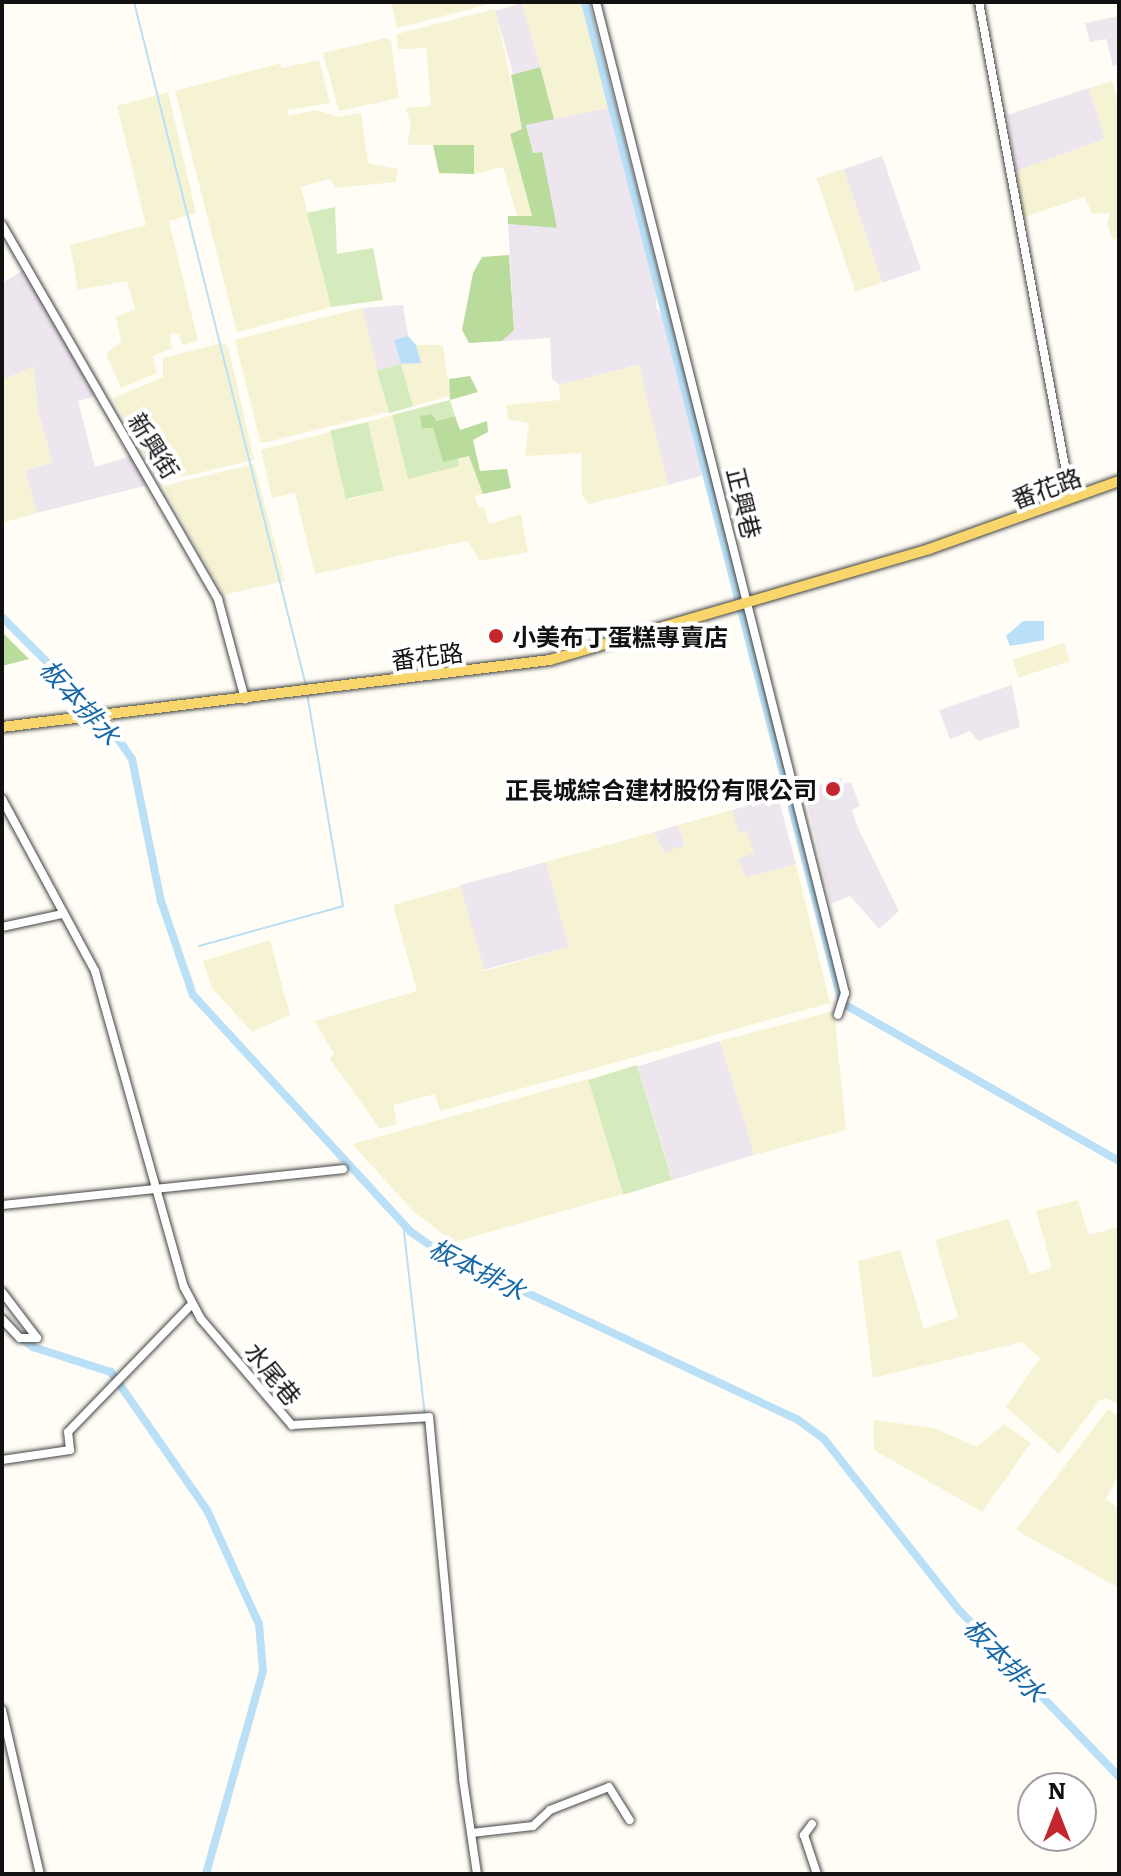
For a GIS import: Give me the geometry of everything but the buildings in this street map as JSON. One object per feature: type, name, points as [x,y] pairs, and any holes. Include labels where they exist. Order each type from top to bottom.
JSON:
[{"type":"main road","name":"番花路","points":[[2,727],[550,660],[967,537],[1119,481]]},
{"type":"street","name":"正興巷","points":[[596,2],[845,993],[838,1015]]},
{"type":"street","points":[[979,2],[1071,499]]},
{"type":"street","name":"新興街","points":[[2,225],[218,599],[245,699]]},
{"type":"street","name":"水尾巷","points":[[2,799],[95,971],[191,1305],[292,1425],[429,1417],[477,1874]]},
{"type":"street","points":[[2,927],[62,914]]},
{"type":"street","points":[[2,1205],[343,1169]]},
{"type":"street","points":[[2,1292],[37,1338],[20,1338],[2,1319]]},
{"type":"street","points":[[2,1460],[70,1450],[68,1432],[191,1305]]},
{"type":"street","points":[[2,1710],[40,1874]]},
{"type":"street","points":[[472,1833],[533,1826],[550,1810],[609,1787],[630,1820]]},
{"type":"street","points":[[812,1824],[804,1835],[817,1874]]},
{"type":"shaded area","points":[[391,2],[497,2],[397,28]]},
{"type":"shaded area","points":[[586,2],[613,107],[554,119],[522,3]]},
{"type":"shaded area","points":[[522,3],[540,66],[513,74],[495,11]]},
{"type":"shaded area","points":[[495,9],[522,130],[510,134],[532,217],[517,216],[503,167],[474,174],[473,145],[407,145],[411,126],[406,108],[431,106],[426,48],[398,49],[397,34]]},
{"type":"shaded area","points":[[1119,16],[1119,64],[1113,66],[1106,39],[1090,42],[1085,23]]},
{"type":"shaded area","points":[[386,38],[391,41],[399,98],[339,111],[323,53]]},
{"type":"shaded area","points":[[319,60],[330,103],[287,110],[288,116],[316,110],[339,117],[361,113],[368,163],[398,169],[396,182],[335,188],[330,179],[301,187],[331,307],[237,332],[175,91],[281,63],[281,68]]},
{"type":"shaded area","points":[[1112,81],[1119,104],[1119,238],[1113,240],[1107,223],[1110,213],[1092,214],[1085,197],[1023,217],[1016,171],[1105,139],[1089,88]]},
{"type":"shaded area","points":[[1089,88],[1105,139],[1016,171],[1007,115]]},
{"type":"shaded area","points":[[168,92],[196,213],[169,221],[198,341],[182,345],[179,333],[170,334],[172,348],[153,356],[157,373],[121,388],[106,354],[121,341],[116,317],[135,309],[127,281],[78,290],[70,245],[146,225],[117,106]]},
{"type":"shaded area","points":[[613,107],[657,288],[656,307],[668,326],[704,475],[668,485],[638,365],[559,385],[552,379],[550,338],[502,341],[514,330],[508,224],[556,228],[541,152],[533,153],[526,124]]},
{"type":"shaded area","points":[[882,156],[921,269],[882,283],[843,169]]},
{"type":"shaded area","points":[[843,169],[882,282],[856,292],[817,178]]},
{"type":"shaded area","points":[[27,268],[99,395],[78,401],[95,467],[133,455],[148,485],[37,513],[25,471],[52,462],[38,410],[33,367],[2,380],[2,283]]},
{"type":"shaded area","points":[[403,305],[408,336],[394,340],[401,364],[377,371],[362,308]]},
{"type":"shaded area","points":[[362,308],[388,412],[261,444],[235,340]]},
{"type":"shaded area","points":[[222,343],[228,346],[254,460],[160,482],[113,398],[163,377],[163,358]]},
{"type":"shaded area","points":[[416,345],[443,345],[450,396],[413,406],[401,364],[421,363]]},
{"type":"shaded area","points":[[639,365],[668,485],[588,504],[582,494],[581,453],[525,456],[529,423],[508,419],[506,405],[560,400],[559,385]]},
{"type":"shaded area","points":[[33,367],[38,410],[52,462],[25,471],[37,513],[2,523],[2,380]]},
{"type":"shaded area","points":[[392,415],[408,478],[459,465],[458,458],[469,455],[483,494],[475,496],[478,507],[484,507],[489,524],[521,514],[528,552],[480,561],[467,541],[315,574],[295,493],[272,498],[261,450],[330,432],[348,500],[384,490],[368,422]]},
{"type":"shaded area","points":[[254,464],[285,581],[223,595],[163,486]]},
{"type":"shaded area","points":[[1064,643],[1070,661],[1019,678],[1013,660]]},
{"type":"shaded area","points":[[1012,685],[1020,727],[978,741],[970,731],[950,739],[939,710]]},
{"type":"shaded area","points":[[841,778],[843,784],[851,782],[860,806],[852,810],[858,828],[899,911],[879,929],[850,896],[831,904],[804,790]]},
{"type":"shaded area","points":[[778,797],[796,864],[746,878],[737,859],[753,852],[739,834],[732,810]]},
{"type":"shaded area","points":[[732,810],[739,833],[747,831],[754,853],[738,859],[746,878],[796,864],[830,1003],[440,1111],[435,1094],[393,1105],[397,1124],[380,1129],[330,1059],[334,1053],[314,1021],[417,991],[393,905],[460,886],[485,971],[569,947],[546,862],[654,832],[664,853],[685,845],[678,825]]},
{"type":"shaded area","points":[[678,825],[685,846],[664,853],[654,832]]},
{"type":"shaded area","points":[[546,862],[569,947],[483,970],[460,885]]},
{"type":"shaded area","points":[[270,940],[290,1015],[252,1032],[212,988],[203,961]]},
{"type":"shaded area","points":[[834,1011],[846,1130],[755,1155],[720,1041]]},
{"type":"shaded area","points":[[720,1041],[755,1155],[673,1180],[638,1066]]},
{"type":"shaded area","points":[[588,1079],[623,1194],[454,1242],[415,1213],[352,1144]]},
{"type":"shaded area","points":[[1078,1200],[1089,1235],[1119,1227],[1119,1405],[1107,1398],[1099,1401],[1059,1454],[1006,1407],[1040,1358],[1022,1342],[873,1378],[858,1261],[900,1250],[924,1329],[958,1317],[935,1240],[1008,1219],[1030,1274],[1052,1268],[1036,1211]]},
{"type":"shaded area","points":[[1108,1409],[1119,1417],[1119,1475],[1106,1499],[1119,1509],[1119,1588],[1016,1530]]},
{"type":"shaded area","points":[[873,1420],[934,1428],[977,1447],[1004,1424],[1031,1443],[982,1512],[874,1450]]},
{"type":"green space","points":[[540,67],[554,119],[526,125],[533,153],[542,152],[557,228],[508,224],[508,216],[532,216],[510,134],[522,129],[511,75]]},
{"type":"green space","points":[[433,145],[474,145],[474,174],[439,173]]},
{"type":"green space","points":[[335,207],[337,254],[373,248],[383,300],[331,307],[307,213]]},
{"type":"green space","points":[[509,255],[514,330],[502,341],[469,343],[462,330],[473,273],[482,257]]},
{"type":"green space","points":[[401,364],[413,406],[389,413],[377,371]]},
{"type":"green space","points":[[470,376],[478,392],[450,400],[449,379]]},
{"type":"green space","points":[[450,400],[455,416],[435,421],[432,414],[421,416],[422,429],[433,428],[443,461],[458,458],[459,466],[408,479],[392,415]]},
{"type":"green space","points":[[432,414],[436,421],[455,416],[460,430],[487,421],[488,432],[473,440],[480,471],[507,469],[511,488],[483,494],[469,456],[443,462],[433,428],[422,429],[420,416]]},
{"type":"green space","points":[[368,422],[384,490],[346,499],[330,431]]},
{"type":"green space","points":[[2,632],[29,659],[2,666]]},
{"type":"green space","points":[[637,1065],[672,1180],[623,1195],[588,1080]]},
{"type":"water","points":[[408,336],[416,345],[421,363],[401,364],[394,340]]},
{"type":"water","points":[[1023,621],[1044,621],[1044,640],[1010,646],[1006,636]]},
{"type":"waterway","points":[[134,2],[306,686]]},
{"type":"waterway","points":[[585,2],[842,1003],[1119,1161]]},
{"type":"waterway","name":"板本排水","points":[[2,617],[104,719],[132,759],[161,901],[193,995],[411,1232],[440,1252],[798,1420],[824,1439],[960,1611],[1119,1777]]},
{"type":"waterway","points":[[199,946],[343,906],[307,693]]},
{"type":"waterway","points":[[403,1223],[425,1415]]},
{"type":"waterway","points":[[18,1336],[33,1347],[111,1372],[207,1510],[259,1624],[263,1671],[206,1874]]},
{"type":"place","name":"小美布丁蛋糕專賣店","points":[[496,636]]},
{"type":"place","name":"正長城綜合建材股份有限公司","points":[[833,789]]}]
